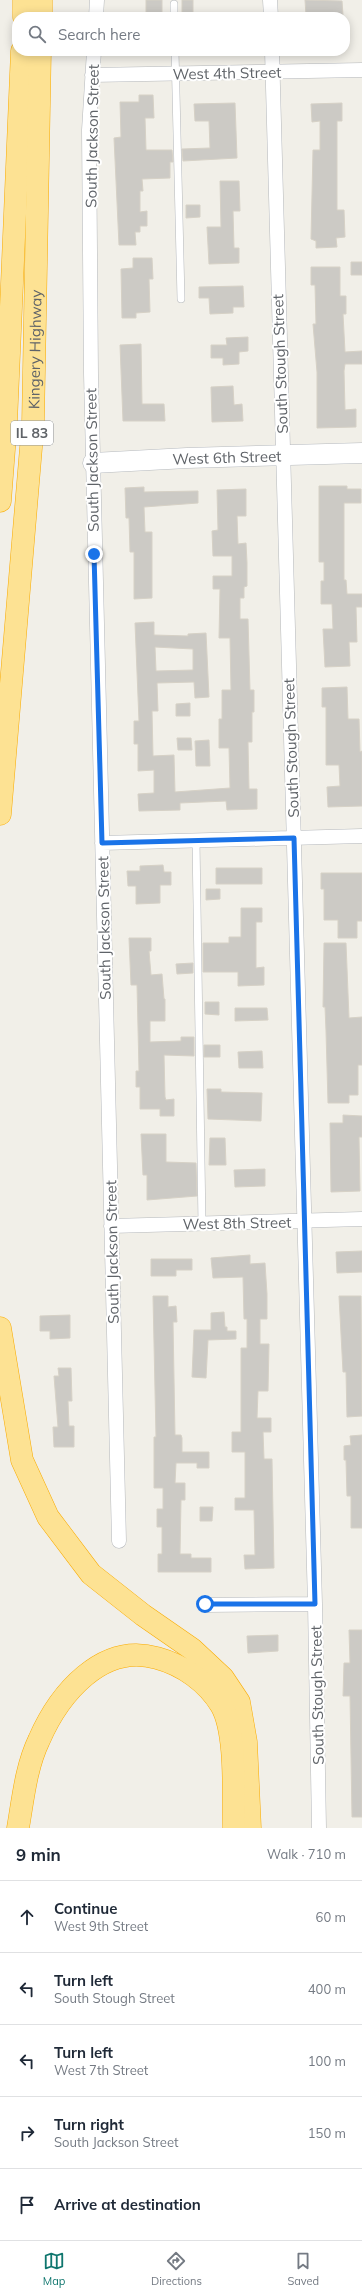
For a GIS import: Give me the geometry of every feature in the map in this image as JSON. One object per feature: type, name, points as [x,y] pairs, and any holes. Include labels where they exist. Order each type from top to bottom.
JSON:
[{"type":"highway","points":[[24,0],[24,12]]},
{"type":"highway","points":[[41,0],[41,12]]},
{"type":"highway","name":"Kingery Highway","points":[[0,501],[6,423],[22,56]]},
{"type":"highway","name":"Kingery Highway","points":[[0,814],[33,424],[40,56]]},
{"type":"highway","points":[[0,1328],[22,1460],[48,1517],[91,1574],[144,1615],[192,1649],[223,1678],[239,1702],[246,1742],[250,1828]]},
{"type":"highway","points":[[18,1828],[26,1782],[38,1740],[57,1707],[81,1678],[111,1658],[146,1655],[175,1663],[204,1684],[221,1706],[231,1739],[234,1828]]},
{"type":"street","points":[[96,12],[97,0]]},
{"type":"street","points":[[270,0],[271,12]]},
{"type":"street","name":"South Jackson Street","points":[[94,56],[89,138],[93,463],[120,1541]]},
{"type":"street","name":"South Stough Street","points":[[272,56],[315,1604],[319,1828]]},
{"type":"street","name":"West 4th Street","points":[[92,75],[175,75],[362,70]]},
{"type":"street","name":"West 6th Street","points":[[93,463],[362,453]]},
{"type":"street","points":[[102,843],[362,836]]},
{"type":"street","name":"West 8th Street","points":[[111,1226],[362,1219]]},
{"type":"street","points":[[205,1604],[315,1604]]},
{"type":"lane","points":[[174,4],[174,12]]},
{"type":"lane","points":[[175,56],[181,299]]},
{"type":"lane","points":[[196,841],[202,1224]]},
{"type":"building","points":[[146,0],[162,0],[162,12],[146,12]]},
{"type":"building","points":[[182,0],[193,0],[193,12],[182,12]]},
{"type":"building","points":[[305,0],[342,1],[343,12],[306,12]]},
{"type":"building","points":[[139,95],[153,95],[154,118],[145,118],[146,150],[172,150],[173,162],[170,162],[170,178],[142,179],[143,191],[140,191],[140,212],[147,211],[147,226],[140,226],[140,232],[135,232],[136,245],[119,245],[114,138],[121,137],[120,102],[139,102]]},
{"type":"building","points":[[235,103],[237,158],[183,161],[182,149],[210,148],[209,121],[195,121],[194,104]]},
{"type":"building","points":[[342,103],[342,121],[337,121],[337,210],[344,210],[345,237],[336,238],[337,247],[316,248],[316,241],[311,239],[313,150],[320,150],[320,121],[312,122],[311,104]]},
{"type":"building","points":[[220,181],[239,181],[240,211],[233,211],[234,248],[239,248],[239,263],[209,264],[207,227],[221,227]]},
{"type":"building","points":[[186,205],[200,205],[200,217],[186,218]]},
{"type":"building","points":[[133,258],[152,258],[153,279],[149,279],[150,312],[136,313],[136,318],[122,318],[121,269],[133,268]]},
{"type":"building","points":[[351,262],[362,262],[362,275],[351,275]]},
{"type":"building","points":[[311,267],[340,267],[340,296],[346,296],[346,314],[343,314],[345,352],[362,351],[362,364],[345,364],[344,371],[345,410],[356,409],[356,427],[317,428],[317,372],[313,324],[316,324],[315,285],[311,285]]},
{"type":"building","points":[[243,286],[244,307],[233,307],[233,313],[210,314],[209,298],[199,298],[199,287]]},
{"type":"building","points":[[248,337],[248,351],[239,352],[239,364],[223,365],[223,358],[211,358],[211,345],[227,345],[226,338]]},
{"type":"building","points":[[141,344],[142,404],[164,404],[165,421],[123,421],[120,345]]},
{"type":"building","points":[[233,386],[234,405],[242,404],[243,421],[212,422],[211,387]]},
{"type":"building","points":[[319,486],[347,486],[347,489],[361,489],[361,503],[344,503],[344,580],[346,580],[347,594],[362,594],[362,607],[356,607],[357,642],[349,642],[350,666],[325,667],[323,629],[333,629],[332,604],[321,604],[321,581],[324,581],[324,562],[319,562]]},
{"type":"building","points":[[144,487],[144,492],[198,491],[198,503],[144,507],[145,532],[152,532],[152,598],[134,599],[134,552],[130,552],[129,518],[126,518],[125,488]]},
{"type":"building","points":[[246,489],[246,516],[237,516],[238,544],[246,543],[247,563],[247,586],[244,587],[244,598],[240,598],[240,619],[248,619],[250,690],[254,690],[252,742],[248,742],[249,789],[257,789],[257,809],[227,810],[226,801],[180,803],[180,810],[139,811],[138,794],[154,793],[154,770],[138,771],[138,744],[134,744],[134,721],[139,721],[135,623],[154,622],[154,635],[188,636],[188,634],[206,633],[209,697],[195,698],[194,682],[157,683],[158,711],[152,711],[153,756],[174,755],[175,792],[230,788],[229,748],[219,748],[219,719],[222,719],[222,690],[231,690],[230,638],[219,638],[220,589],[213,589],[213,576],[232,576],[232,556],[213,556],[212,531],[218,530],[217,490]],"holes":[[[155,647],[193,649],[193,670],[156,671]]]},
{"type":"building","points":[[347,687],[348,719],[359,719],[360,752],[362,751],[362,806],[328,807],[327,787],[340,786],[339,765],[326,765],[326,707],[322,707],[322,688]]},
{"type":"building","points":[[190,703],[190,716],[176,716],[176,704]]},
{"type":"building","points":[[177,738],[191,738],[192,750],[178,750]]},
{"type":"building","points":[[209,740],[210,766],[196,766],[195,741]]},
{"type":"building","points":[[163,865],[164,872],[171,872],[171,885],[160,885],[160,903],[136,904],[136,886],[128,886],[127,871],[140,871],[140,866]]},
{"type":"building","points":[[216,868],[262,868],[262,884],[216,884]]},
{"type":"building","points":[[321,873],[362,873],[362,921],[357,921],[357,938],[338,938],[338,920],[324,920],[324,889],[321,889]]},
{"type":"building","points":[[206,889],[220,889],[220,899],[206,900]]},
{"type":"building","points":[[241,908],[262,908],[262,922],[256,922],[256,968],[264,967],[264,985],[238,986],[238,972],[203,972],[203,943],[229,943],[229,937],[241,937]]},
{"type":"building","points":[[129,938],[151,938],[151,951],[149,951],[151,975],[162,974],[165,999],[165,1021],[150,1021],[150,1042],[181,1041],[181,1037],[194,1037],[194,1056],[164,1055],[165,1097],[166,1100],[174,1099],[174,1116],[160,1116],[160,1109],[140,1109],[140,1087],[136,1087],[136,1071],[139,1071],[137,985],[131,985]]},
{"type":"building","points":[[324,943],[346,943],[349,1018],[362,1017],[362,1065],[358,1065],[358,1095],[349,1095],[349,1103],[328,1103],[325,1007],[323,1007]]},
{"type":"building","points":[[193,963],[193,973],[177,974],[176,964]]},
{"type":"building","points":[[205,1002],[219,1002],[219,1015],[205,1014]]},
{"type":"building","points":[[235,1008],[267,1008],[268,1020],[235,1021]]},
{"type":"building","points":[[204,1045],[220,1045],[220,1057],[204,1057]]},
{"type":"building","points":[[262,1051],[263,1068],[239,1068],[238,1052]]},
{"type":"building","points":[[207,1089],[221,1089],[221,1092],[262,1093],[261,1121],[208,1119]]},
{"type":"building","points":[[343,1115],[362,1116],[362,1137],[359,1137],[360,1191],[331,1192],[330,1123],[343,1123]]},
{"type":"building","points":[[141,1134],[166,1134],[166,1162],[196,1163],[197,1196],[147,1200],[147,1175],[143,1175]]},
{"type":"building","points":[[210,1138],[225,1138],[226,1165],[209,1165]]},
{"type":"building","points":[[265,1169],[265,1186],[235,1187],[234,1170]]},
{"type":"building","points":[[362,1251],[362,1272],[337,1273],[336,1252]]},
{"type":"building","points":[[250,1255],[250,1264],[265,1263],[267,1319],[260,1319],[260,1344],[269,1344],[268,1391],[258,1391],[257,1418],[271,1418],[271,1432],[263,1432],[264,1459],[272,1459],[274,1568],[245,1569],[244,1555],[255,1555],[254,1510],[235,1510],[235,1498],[245,1498],[245,1452],[232,1452],[232,1432],[241,1432],[241,1348],[247,1348],[247,1319],[244,1319],[243,1277],[213,1278],[211,1258]]},
{"type":"building","points":[[151,1259],[192,1259],[192,1270],[176,1270],[176,1276],[151,1276]]},
{"type":"building","points":[[153,1296],[168,1296],[168,1307],[176,1306],[177,1322],[173,1322],[175,1435],[181,1435],[182,1452],[209,1452],[209,1468],[197,1468],[197,1463],[176,1463],[175,1483],[185,1483],[185,1500],[181,1500],[180,1554],[191,1554],[191,1558],[211,1558],[211,1572],[158,1572],[158,1554],[162,1554],[162,1527],[157,1527],[157,1509],[163,1509],[163,1488],[154,1488],[154,1437],[156,1437]]},
{"type":"building","points":[[339,1296],[361,1296],[362,1416],[347,1417],[346,1372],[343,1372]]},
{"type":"building","points":[[224,1312],[225,1327],[227,1327],[227,1331],[236,1331],[236,1339],[208,1340],[206,1378],[192,1377],[194,1330],[211,1330],[211,1313]]},
{"type":"building","points":[[70,1315],[70,1338],[50,1339],[50,1331],[40,1331],[40,1316]]},
{"type":"building","points":[[58,1368],[71,1368],[72,1401],[68,1401],[69,1426],[74,1426],[74,1447],[54,1447],[53,1427],[58,1427],[54,1376],[59,1376]]},
{"type":"building","points":[[362,1435],[362,1528],[351,1528],[351,1496],[347,1496],[344,1446],[351,1445],[350,1436]]},
{"type":"building","points":[[200,1507],[213,1507],[212,1521],[200,1521]]},
{"type":"building","points":[[349,1630],[362,1630],[362,1817],[352,1817],[350,1696],[343,1696],[344,1663],[350,1663]]},
{"type":"building","points":[[278,1635],[278,1651],[248,1653],[247,1636]]},
{"type":"route","points":[[94,554],[102,843],[294,838],[315,1604],[205,1604]]}]
